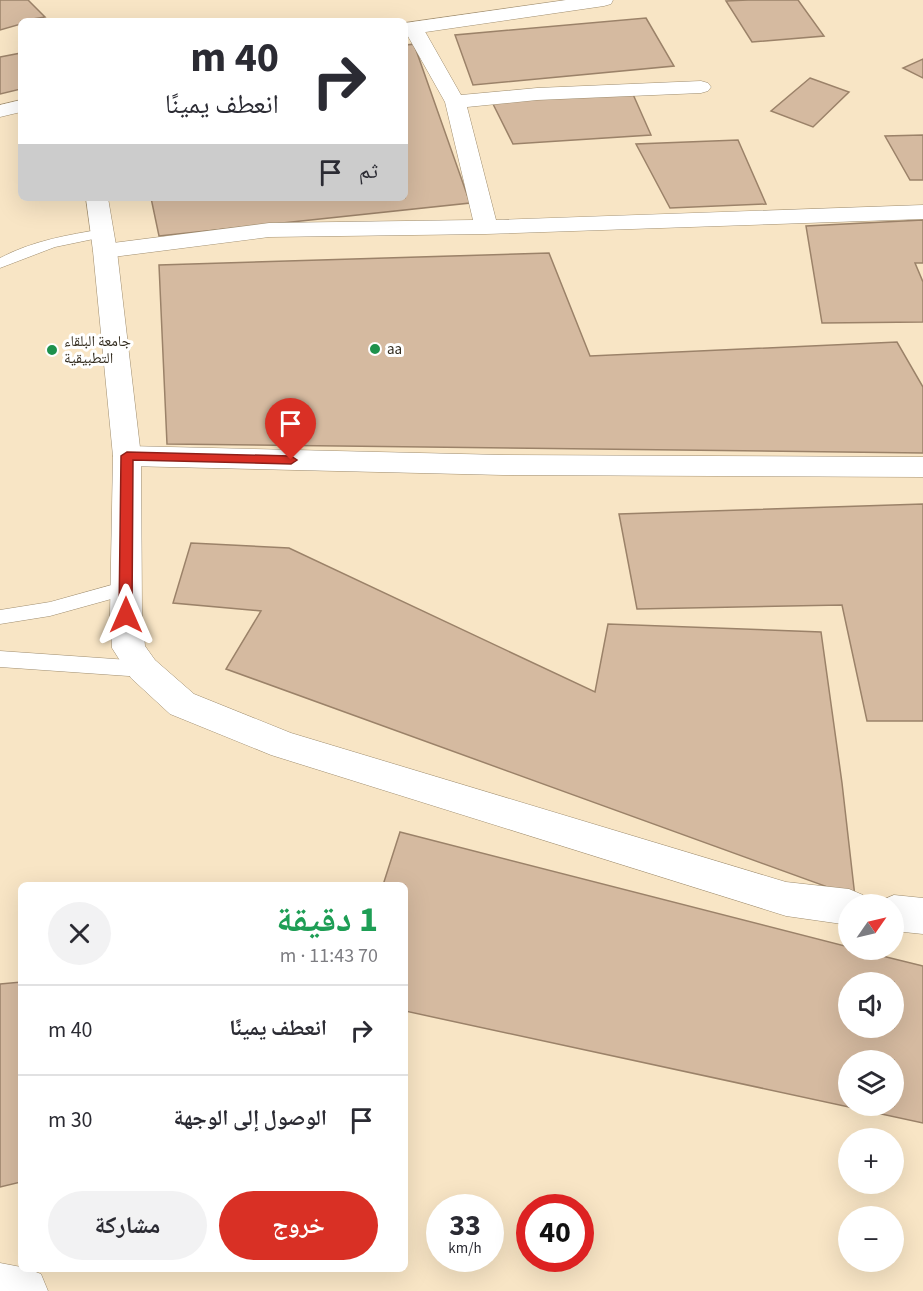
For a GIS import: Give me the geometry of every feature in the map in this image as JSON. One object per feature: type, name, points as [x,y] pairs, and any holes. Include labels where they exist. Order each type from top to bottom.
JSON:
[{"type":"street","points":[[486,227],[455,102],[409,28],[604,0]]},
{"type":"street","points":[[455,102],[537,94],[701,87]]},
{"type":"street","points":[[0,111],[18,107]]},
{"type":"street","points":[[97,201],[127,456],[126,588],[129,648],[143,669],[182,704],[283,745],[786,899],[838,906]]},
{"type":"street","points":[[104,242],[269,230],[486,227],[923,212]]},
{"type":"street","points":[[127,456],[503,465],[923,467]]},
{"type":"street","points":[[904,914],[923,916]]},
{"type":"street","points":[[0,1287],[24,1291]]},
{"type":"lane","points":[[0,264],[23,251],[51,242],[104,242]]},
{"type":"lane","points":[[0,617],[50,609],[126,588]]},
{"type":"lane","points":[[0,659],[143,669]]},
{"type":"building","points":[[0,0],[28,0],[45,17],[18,18],[18,25],[0,30]]},
{"type":"building","points":[[798,0],[824,36],[752,42],[726,1]]},
{"type":"building","points":[[646,18],[674,66],[473,85],[455,35]]},
{"type":"building","points":[[417,44],[415,47],[470,203],[159,236],[152,201],[408,201],[408,45]]},
{"type":"building","points":[[18,54],[18,90],[0,94],[0,57]]},
{"type":"building","points":[[923,59],[923,78],[903,68]]},
{"type":"building","points":[[810,78],[849,92],[813,127],[771,111]]},
{"type":"building","points":[[632,92],[651,135],[513,144],[492,102]]},
{"type":"building","points":[[923,135],[923,180],[910,180],[885,136]]},
{"type":"building","points":[[738,140],[766,204],[670,208],[636,144]]},
{"type":"building","points":[[923,220],[923,263],[915,263],[923,282],[923,322],[822,323],[806,226]]},
{"type":"building","name":"aa","points":[[549,253],[590,356],[897,342],[923,387],[923,453],[167,444],[159,265]]},
{"type":"building","points":[[923,504],[923,721],[867,721],[842,605],[637,609],[619,514]]},
{"type":"building","points":[[191,543],[289,548],[595,692],[608,624],[821,632],[855,894],[847,894],[226,669],[261,611],[173,603]]},
{"type":"building","points":[[400,832],[838,944],[838,960],[899,960],[923,966],[923,1123],[891,1116],[904,1116],[904,1050],[838,1050],[838,1105],[408,1012],[408,882],[384,882]]},
{"type":"building","points":[[18,982],[18,1183],[0,1187],[0,984]]},
{"type":"place","name":"aa","points":[[375,349]]},
{"type":"place","name":"جامعة البلقاء التطبيقية","points":[[52,350]]},
{"type":"route","points":[[126,615],[127,456],[291,460]]}]
